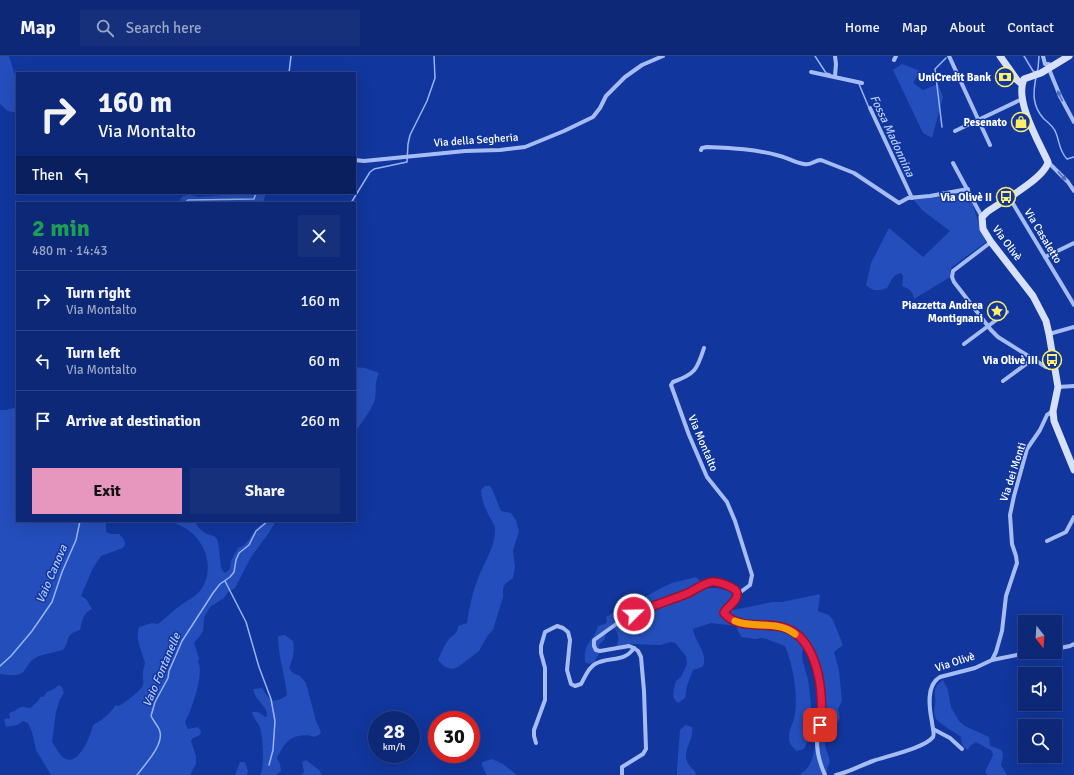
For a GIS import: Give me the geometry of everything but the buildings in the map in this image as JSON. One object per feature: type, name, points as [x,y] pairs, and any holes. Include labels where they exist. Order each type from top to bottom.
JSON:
[{"type":"street","name":"Via della Segheria","points":[[356,160],[364,161],[465,150],[500,150],[524,147],[594,117],[606,96],[625,77],[642,65],[663,56]]},
{"type":"street","points":[[834,76],[836,64],[835,56]]},
{"type":"street","points":[[949,56],[990,145]]},
{"type":"street","points":[[1000,56],[1017,80],[1022,84]]},
{"type":"street","points":[[1043,56],[1045,64],[1049,64],[1060,96],[1074,122]]},
{"type":"street","points":[[1069,56],[1041,73],[1024,80],[1022,84],[1022,99],[1029,120],[1048,162],[1068,182],[1074,191]]},
{"type":"street","points":[[811,72],[862,83]]},
{"type":"street","points":[[955,130],[1022,99]]},
{"type":"street","points":[[870,108],[912,198]]},
{"type":"street","points":[[701,150],[702,148],[707,147],[748,148],[782,156],[804,165],[809,165],[821,160],[854,173],[899,203],[912,198],[968,189]]},
{"type":"street","name":"Via Olivè","points":[[1048,162],[1046,168],[1035,178],[982,217],[983,229],[991,242],[1033,296],[1046,321],[1050,334],[1058,387],[1053,411],[1054,421],[1074,470]]},
{"type":"street","points":[[953,163],[982,217]]},
{"type":"street","name":"Via Casaletto","points":[[1009,197],[1074,305]]},
{"type":"street","points":[[991,242],[953,271],[952,277],[954,282],[987,326],[998,337],[1046,367],[1054,368]]},
{"type":"street","points":[[1045,257],[1074,243]]},
{"type":"street","points":[[964,344],[1007,312]]},
{"type":"street","points":[[1050,334],[1074,327]]},
{"type":"street","name":"Via Montalto","points":[[704,348],[698,365],[693,373],[673,382],[671,386],[689,435],[707,477],[727,502],[742,539],[752,575],[750,585],[738,594],[733,603],[725,610],[724,613],[728,618],[748,625],[767,624],[791,630],[800,637],[811,654],[817,668],[821,694],[822,716],[817,742],[825,775]]},
{"type":"street","points":[[1003,381],[1033,359]]},
{"type":"street","points":[[1058,387],[1074,386]]},
{"type":"street","name":"Via dei Monti","points":[[992,660],[1002,631],[1006,596],[1017,563],[1012,544],[1010,515],[1014,496],[1027,450],[1040,430],[1047,415],[1053,411]]},
{"type":"street","points":[[1047,541],[1066,532],[1074,517]]},
{"type":"street","points":[[622,775],[622,767],[643,754],[646,749],[647,741],[641,657],[638,651],[634,648],[621,646],[600,651],[596,650],[594,640],[626,617],[658,603],[684,594],[706,583],[711,582],[733,588],[738,594]]},
{"type":"street","points":[[536,743],[534,730],[545,700],[545,668],[541,653],[541,646],[545,632],[557,626],[568,632],[570,640],[567,670],[571,684],[575,686],[581,684],[588,671],[595,664],[624,657],[630,654],[634,648]]},
{"type":"street","points":[[1062,648],[1074,644]]},
{"type":"street","name":"Via Olivè","points":[[933,729],[931,719],[930,691],[935,680],[940,677],[975,668],[992,660],[1018,655]]},
{"type":"street","points":[[836,775],[846,773],[872,761],[924,744],[932,737],[933,729],[950,738],[962,750]]},
{"type":"shaded area","points":[[0,56],[9,56],[16,79],[16,113],[8,111],[0,104]]},
{"type":"shaded area","points":[[902,64],[920,71],[913,83],[923,90],[938,84],[943,97],[932,138],[923,133],[893,70]]},
{"type":"shaded area","points":[[967,190],[986,242],[952,267],[950,277],[914,299],[913,294],[907,288],[902,286],[903,276],[901,273],[894,277],[887,288],[876,290],[871,289],[866,285],[871,263],[889,228],[923,257],[950,231],[922,210],[913,199],[927,199]]},
{"type":"shaded area","points":[[234,194],[266,194],[263,202],[179,202],[183,196],[189,195],[200,197]]},
{"type":"shaded area","points":[[356,367],[365,368],[379,373],[376,382],[376,395],[368,413],[356,431]]},
{"type":"shaded area","points":[[16,407],[16,522],[106,522],[106,532],[110,534],[119,534],[125,542],[123,548],[101,556],[93,568],[81,596],[86,599],[92,609],[82,620],[80,630],[71,634],[63,650],[35,658],[22,673],[16,675],[0,674],[0,410]]},
{"type":"shaded area","points":[[485,486],[490,486],[492,489],[501,511],[511,513],[516,520],[519,531],[513,551],[515,567],[513,578],[505,584],[503,589],[503,597],[493,630],[488,635],[479,651],[458,667],[452,669],[445,667],[438,660],[449,639],[456,632],[458,626],[467,623],[475,586],[493,543],[495,530],[486,510],[481,490]]},
{"type":"shaded area","points":[[174,522],[195,522],[203,532],[216,538],[222,570],[225,573],[230,569],[231,561],[238,548],[247,542],[257,528],[268,522],[275,522],[251,557],[235,588],[228,592],[224,598],[210,607],[204,618],[203,631],[194,643],[199,658],[199,683],[191,710],[185,722],[188,729],[198,727],[201,731],[200,735],[193,738],[191,741],[196,756],[196,764],[190,775],[51,775],[36,750],[32,732],[28,723],[23,721],[17,725],[6,727],[4,719],[10,718],[9,714],[20,707],[32,707],[40,697],[43,697],[47,692],[59,685],[62,687],[64,693],[60,699],[56,712],[52,742],[58,752],[66,759],[71,760],[80,754],[90,735],[93,725],[106,716],[116,705],[119,706],[142,688],[145,663],[138,640],[139,627],[152,623],[158,624],[195,596],[204,584],[208,568],[207,559],[200,543],[188,530]]},
{"type":"shaded area","points":[[696,577],[700,581],[701,585],[706,588],[717,588],[733,592],[734,600],[726,607],[734,610],[820,594],[818,611],[829,615],[833,620],[843,645],[834,652],[839,670],[842,701],[838,709],[840,718],[836,724],[828,726],[826,734],[825,747],[830,762],[827,768],[827,775],[799,775],[807,768],[812,759],[815,749],[818,722],[815,674],[806,651],[803,649],[803,660],[808,679],[810,697],[811,724],[804,749],[797,751],[789,741],[789,733],[795,714],[796,698],[792,671],[785,646],[766,639],[741,637],[736,626],[711,623],[693,629],[702,650],[704,664],[702,667],[693,670],[687,686],[685,698],[678,703],[673,696],[676,681],[681,677],[687,664],[686,656],[675,643],[671,642],[660,645],[631,644],[614,649],[618,638],[614,628],[607,631],[604,640],[599,645],[599,654],[594,662],[589,664],[585,662],[585,650],[594,636],[598,626],[605,624],[607,621],[606,617],[613,613],[636,606],[641,599],[672,583]]},
{"type":"shaded area","points":[[285,635],[293,641],[294,644],[292,661],[289,668],[293,673],[300,676],[306,683],[316,721],[321,732],[319,735],[314,737],[304,735],[289,740],[277,758],[281,771],[276,775],[260,775],[263,766],[262,736],[259,725],[252,712],[262,714],[265,717],[267,716],[267,712],[256,697],[253,689],[262,688],[270,699],[275,701],[287,695],[279,651],[278,636]]},
{"type":"shaded area","points":[[943,680],[948,690],[951,707],[959,721],[965,726],[989,737],[990,746],[1001,750],[1003,757],[1001,765],[1007,775],[988,775],[985,772],[993,755],[992,751],[976,742],[970,746],[968,750],[966,749],[961,741],[961,737],[943,725],[935,717],[935,689]]},
{"type":"shaded area","points":[[685,725],[692,727],[691,738],[686,754],[689,765],[695,771],[696,775],[677,775],[680,730]]},
{"type":"shaded area","points":[[492,759],[503,764],[517,775],[487,775],[482,766],[482,762]]},
{"type":"shaded area","points":[[306,760],[319,770],[322,775],[301,775],[304,772],[302,762]]},
{"type":"shaded area","points":[[240,762],[245,762],[248,771],[247,775],[235,775]]},
{"type":"waterway","name":"Vaio Canova","points":[[289,72],[291,56]]},
{"type":"waterway","name":"Vaio Fontanelle","points":[[352,202],[370,172],[374,169],[407,162],[410,135],[427,101],[435,78],[434,56]]},
{"type":"waterway","name":"Fossa Madonnina","points":[[815,56],[826,73],[830,74]]},
{"type":"waterway","points":[[1024,56],[1033,71],[1036,72]]},
{"type":"waterway","points":[[1037,71],[1039,56]]},
{"type":"waterway","points":[[942,127],[935,69],[946,58]]},
{"type":"waterway","points":[[1036,77],[1034,99],[1037,109],[1054,129],[1064,156],[1067,159],[1074,157]]},
{"type":"waterway","name":"Fossa Madonnina","points":[[859,84],[869,108]]},
{"type":"waterway","name":"Vaio Canova","points":[[186,202],[188,200],[254,199],[256,194]]},
{"type":"waterway","name":"Vaio Canova","points":[[0,666],[11,656],[32,631],[52,602],[62,572],[76,540],[80,522]]},
{"type":"waterway","name":"Vaio Fontanelle","points":[[137,775],[154,753],[160,741],[159,729],[151,716],[155,702],[168,678],[169,671],[182,641],[213,593],[220,584],[234,572],[239,553],[249,545],[256,531],[267,522]]},
{"type":"waterway","points":[[225,581],[246,622],[259,667],[271,699],[275,721],[273,750],[269,765]]},
{"type":"slow traffic","points":[[735,621],[748,625],[767,624],[782,627],[791,630],[795,634]]},
{"type":"place","name":"UniCredit Bank","points":[[1005,77]]},
{"type":"place","name":"Pesenato","points":[[1021,122]]},
{"type":"place","name":"Via Olivè II","points":[[1006,197]]},
{"type":"place","name":"Piazzetta Andrea Montignani","points":[[997,311]]},
{"type":"place","name":"Via Olivè III","points":[[1052,360]]},
{"type":"route","points":[[634,614],[658,603],[696,589],[706,583],[711,582],[733,588],[738,594],[733,603],[725,610],[724,613],[728,618],[748,625],[767,624],[791,630],[800,637],[806,646],[817,668],[822,706],[820,725]]}]
